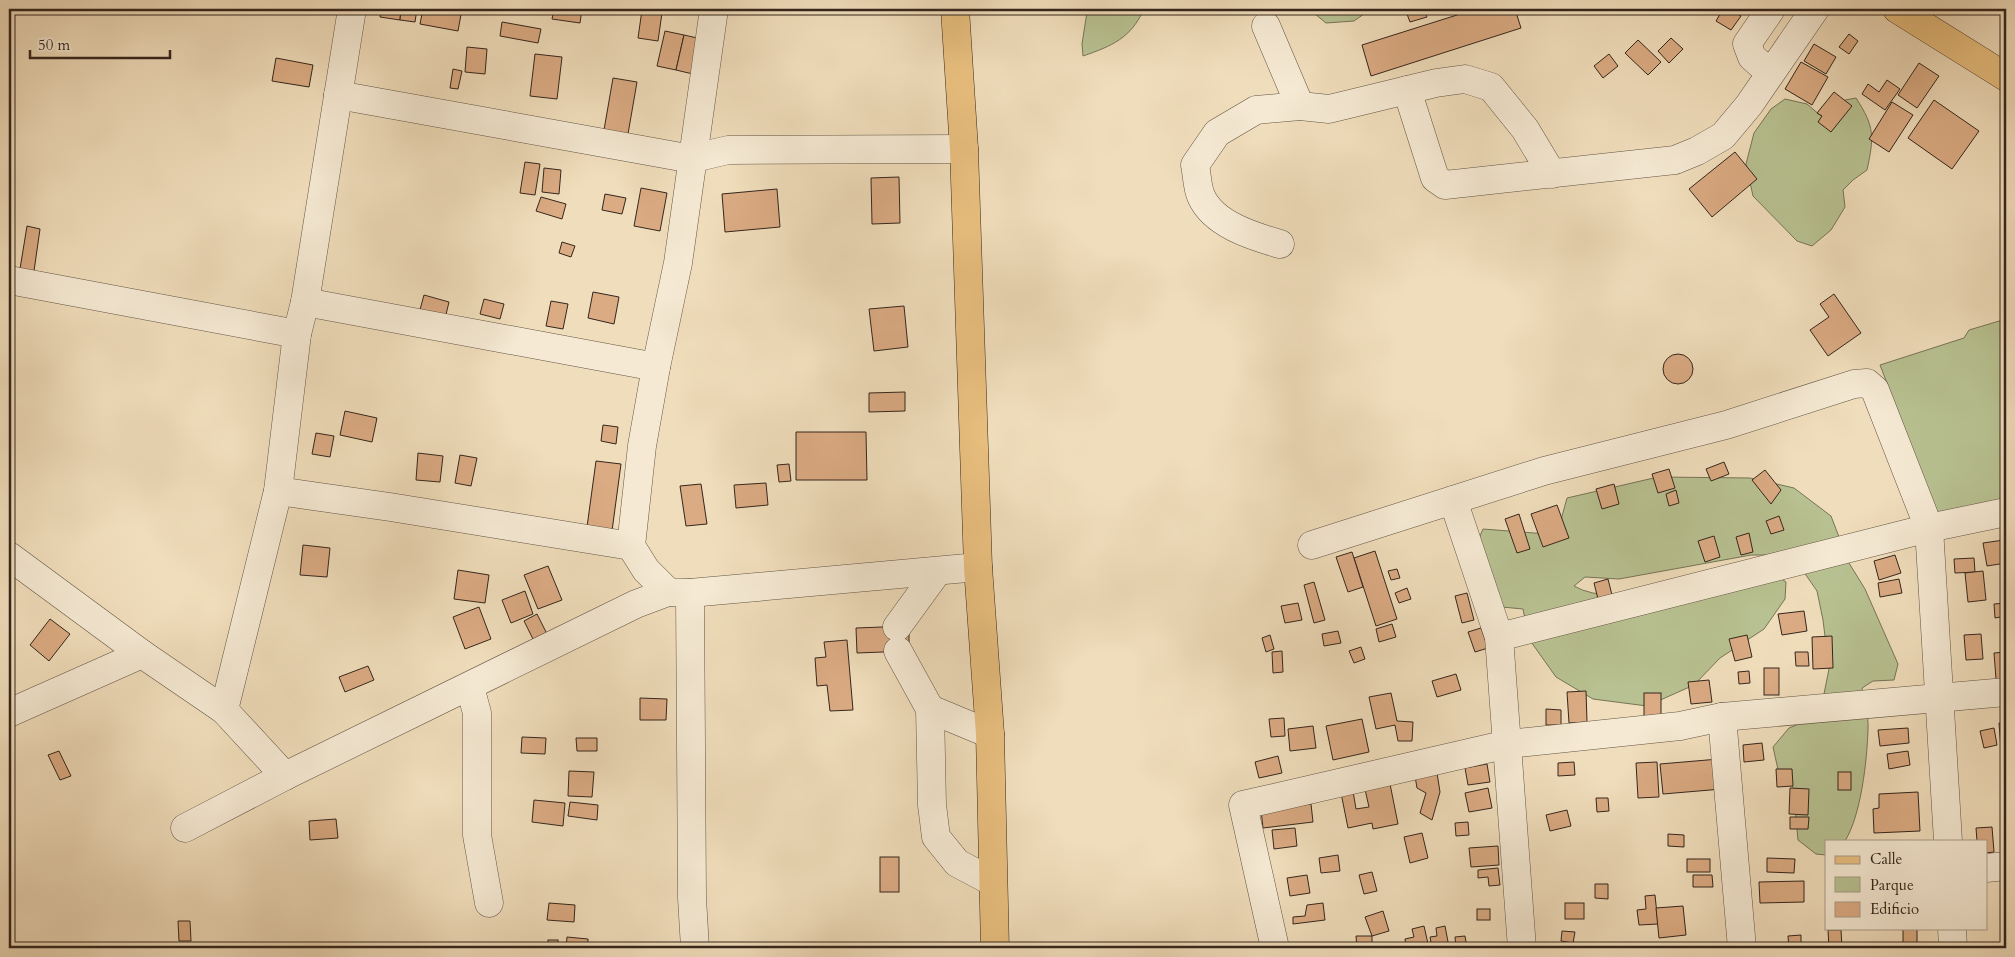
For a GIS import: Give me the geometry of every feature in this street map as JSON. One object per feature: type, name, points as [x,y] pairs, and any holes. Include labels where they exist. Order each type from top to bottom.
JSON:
[{"type":"main road","points":[[955,9],[964,149],[978,568],[990,734],[995,948]]},
{"type":"main road","points":[[1897,9],[2006,78]]},
{"type":"street","points":[[224,710],[278,492],[297,334],[305,302],[352,9]]},
{"type":"street","points":[[679,592],[646,570],[632,546],[642,446],[656,367],[678,263],[714,9]]},
{"type":"street","points":[[1770,74],[1752,57],[1747,44],[1771,9]]},
{"type":"street","points":[[1407,90],[1435,178],[1440,184],[1454,186],[1675,160],[1697,151],[1722,136],[1749,105],[1815,9]]},
{"type":"street","points":[[1266,26],[1300,106]]},
{"type":"street","points":[[1280,244],[1259,238],[1219,219],[1201,196],[1195,164],[1218,133],[1256,110],[1300,106],[1329,109],[1436,83],[1465,80],[1491,87],[1525,129],[1552,174]]},
{"type":"street","points":[[338,95],[694,158],[728,150],[964,149]]},
{"type":"street","points":[[9,280],[297,334]]},
{"type":"street","points":[[305,302],[656,367]]},
{"type":"street","points":[[1312,545],[1544,471],[1726,425],[1854,384],[1867,383],[1875,390],[1929,528],[1948,840]]},
{"type":"street","points":[[278,492],[390,507],[632,546]]},
{"type":"street","points":[[1453,500],[1498,636],[1508,744],[1522,948]]},
{"type":"street","points":[[1498,636],[1929,528],[2006,512]]},
{"type":"street","points":[[9,556],[142,654],[224,710],[285,776]]},
{"type":"street","points":[[185,828],[285,776],[636,604],[679,592],[978,568]]},
{"type":"street","points":[[937,572],[898,639],[930,709],[932,805],[936,837],[958,863],[993,882]]},
{"type":"street","points":[[679,592],[694,948]]},
{"type":"street","points":[[9,713],[142,654]]},
{"type":"street","points":[[470,687],[478,713],[477,835],[489,903]]},
{"type":"street","points":[[1275,948],[1243,806],[1508,744],[1680,726],[1722,717],[2006,692]]},
{"type":"street","points":[[930,709],[990,734]]},
{"type":"street","points":[[1722,717],[1742,948]]},
{"type":"street","points":[[1988,868],[2006,866]]},
{"type":"street","points":[[1952,930],[1953,948]]},
{"type":"green space","points":[[1084,9],[1144,9],[1133,27],[1120,40],[1103,49],[1083,56],[1082,44],[1087,12]]},
{"type":"green space","points":[[1309,9],[1371,9],[1354,21],[1326,23]]},
{"type":"green space","points":[[1856,98],[1870,125],[1872,140],[1867,170],[1843,190],[1845,207],[1831,230],[1812,246],[1797,241],[1753,196],[1746,164],[1754,133],[1771,109],[1785,99],[1807,104],[1828,122],[1845,100]]},
{"type":"green space","points":[[2006,319],[2006,505],[1940,520],[1880,365],[1964,338],[1969,330]]},
{"type":"green space","points":[[1658,477],[1750,478],[1794,488],[1831,516],[1849,563],[1865,589],[1898,664],[1894,680],[1873,681],[1862,688],[1868,725],[1865,772],[1855,817],[1846,840],[1825,840],[1825,855],[1816,854],[1798,840],[1793,787],[1779,774],[1773,747],[1789,728],[1811,719],[1822,704],[1829,669],[1823,620],[1817,591],[1799,565],[1780,555],[1751,555],[1619,579],[1585,577],[1574,586],[1593,593],[1616,595],[1642,595],[1670,591],[1770,571],[1786,582],[1785,599],[1764,629],[1720,658],[1694,685],[1647,706],[1593,699],[1556,677],[1529,639],[1523,609],[1502,607],[1468,564],[1483,529],[1547,534],[1561,520],[1567,498]]},
{"type":"building","points":[[381,9],[401,9],[400,20],[380,17]]},
{"type":"building","points":[[401,9],[417,9],[415,22],[400,20]]},
{"type":"building","points":[[423,9],[462,9],[458,31],[420,24]]},
{"type":"building","points":[[486,9],[503,9],[502,12]]},
{"type":"building","points":[[554,9],[582,9],[580,23],[552,19]]},
{"type":"building","points":[[1424,9],[1427,17],[1410,22],[1407,14]]},
{"type":"building","points":[[1476,9],[1515,9],[1521,28],[1371,76],[1362,45]]},
{"type":"building","points":[[1723,9],[1729,9],[1741,16],[1731,30],[1716,21]]},
{"type":"building","points":[[642,10],[662,13],[658,41],[638,38]]},
{"type":"building","points":[[502,22],[541,29],[538,43],[500,36]]},
{"type":"building","points":[[665,31],[684,35],[676,70],[657,66]]},
{"type":"building","points":[[1849,34],[1858,41],[1849,54],[1839,47]]},
{"type":"building","points":[[684,35],[706,40],[697,75],[676,70]]},
{"type":"building","points":[[1671,38],[1683,49],[1669,63],[1658,51]]},
{"type":"building","points":[[1638,40],[1661,62],[1648,75],[1625,53]]},
{"type":"building","points":[[1814,44],[1836,57],[1826,74],[1804,61]]},
{"type":"building","points":[[467,47],[487,49],[485,74],[465,72]]},
{"type":"building","points":[[535,54],[562,57],[557,99],[530,96]]},
{"type":"building","points":[[1609,54],[1618,66],[1603,78],[1594,66]]},
{"type":"building","points":[[276,58],[313,65],[309,87],[272,81]]},
{"type":"building","points":[[1801,62],[1828,77],[1812,105],[1785,89]]},
{"type":"building","points":[[1919,63],[1939,76],[1917,108],[1898,95]]},
{"type":"building","points":[[453,69],[462,71],[458,89],[450,88]]},
{"type":"building","points":[[613,78],[637,82],[628,134],[604,130]]},
{"type":"building","points":[[1887,80],[1900,89],[1885,110],[1862,94],[1868,84],[1879,92]]},
{"type":"building","points":[[1834,92],[1852,106],[1831,132],[1818,122],[1822,116],[1817,113]]},
{"type":"building","points":[[1934,100],[1979,131],[1952,169],[1908,138]]},
{"type":"building","points":[[1892,102],[1913,115],[1889,152],[1869,139]]},
{"type":"building","points":[[1735,152],[1757,179],[1712,217],[1689,189]]},
{"type":"building","points":[[525,162],[540,164],[535,195],[520,193]]},
{"type":"building","points":[[544,168],[561,170],[559,194],[542,192]]},
{"type":"building","points":[[899,177],[900,223],[872,224],[871,178]]},
{"type":"building","points":[[641,188],[667,193],[660,231],[634,226]]},
{"type":"building","points":[[777,189],[780,227],[725,232],[722,194]]},
{"type":"building","points":[[605,194],[626,198],[622,214],[602,210]]},
{"type":"building","points":[[541,197],[566,204],[562,219],[536,211]]},
{"type":"building","points":[[27,226],[40,229],[34,271],[20,269]]},
{"type":"building","points":[[562,242],[575,246],[571,257],[559,253]]},
{"type":"building","points":[[593,292],[619,297],[614,324],[588,318]]},
{"type":"building","points":[[1834,294],[1861,333],[1828,356],[1810,330],[1829,317],[1820,304]]},
{"type":"building","points":[[424,295],[449,302],[444,323],[418,317]]},
{"type":"building","points":[[484,299],[504,304],[500,319],[480,314]]},
{"type":"building","points":[[551,301],[568,304],[563,329],[546,326]]},
{"type":"building","points":[[904,306],[908,347],[874,351],[869,309]]},
{"type":"building","points":[[1678,354],[1684,355],[1692,363],[1692,375],[1684,383],[1678,384],[1672,383],[1664,375],[1663,369],[1664,363],[1672,355]]},
{"type":"building","points":[[905,392],[905,411],[869,412],[869,393]]},
{"type":"building","points":[[345,411],[377,418],[372,442],[340,435]]},
{"type":"building","points":[[603,425],[618,427],[616,444],[601,441]]},
{"type":"building","points":[[796,432],[866,432],[867,480],[796,480]]},
{"type":"building","points":[[316,433],[334,436],[330,457],[312,454]]},
{"type":"building","points":[[418,453],[443,456],[440,482],[416,480]]},
{"type":"building","points":[[460,455],[477,458],[471,486],[455,483]]},
{"type":"building","points":[[596,461],[621,464],[612,531],[587,527]]},
{"type":"building","points":[[1724,462],[1729,474],[1711,481],[1706,469]]},
{"type":"building","points":[[789,464],[791,481],[779,482],[777,465]]},
{"type":"building","points":[[1669,469],[1675,488],[1658,493],[1652,474]]},
{"type":"building","points":[[1765,470],[1781,490],[1771,504],[1752,480]]},
{"type":"building","points":[[766,483],[768,505],[736,508],[734,485]]},
{"type":"building","points":[[701,484],[707,524],[686,526],[680,486]]},
{"type":"building","points":[[1614,484],[1619,504],[1602,509],[1596,489]]},
{"type":"building","points":[[1676,490],[1679,503],[1669,506],[1666,494]]},
{"type":"building","points":[[1557,505],[1569,538],[1543,547],[1531,514]]},
{"type":"building","points":[[1519,514],[1530,549],[1517,553],[1505,519]]},
{"type":"building","points":[[1779,516],[1784,530],[1771,534],[1766,521]]},
{"type":"building","points":[[1749,533],[1753,552],[1741,555],[1736,537]]},
{"type":"building","points":[[1714,536],[1720,557],[1705,562],[1698,541]]},
{"type":"building","points":[[2004,540],[2006,563],[1987,566],[1983,543]]},
{"type":"building","points":[[303,545],[330,548],[327,577],[300,575]]},
{"type":"building","points":[[1375,551],[1397,619],[1376,626],[1354,558]]},
{"type":"building","points":[[1352,552],[1363,587],[1348,592],[1336,557]]},
{"type":"building","points":[[1895,555],[1901,573],[1879,580],[1874,561]]},
{"type":"building","points":[[1974,558],[1975,572],[1955,573],[1954,559]]},
{"type":"building","points":[[548,566],[562,600],[538,609],[524,575]]},
{"type":"building","points":[[1397,569],[1400,578],[1391,580],[1388,571]]},
{"type":"building","points":[[458,570],[489,575],[485,603],[454,599]]},
{"type":"building","points":[[1983,571],[1986,600],[1968,602],[1965,573]]},
{"type":"building","points":[[1608,579],[1612,595],[1598,599],[1594,583]]},
{"type":"building","points":[[1899,579],[1902,593],[1880,597],[1878,583]]},
{"type":"building","points":[[1314,582],[1325,620],[1314,623],[1304,585]]},
{"type":"building","points":[[1407,588],[1411,599],[1399,603],[1395,593]]},
{"type":"building","points":[[525,591],[533,614],[511,623],[502,600]]},
{"type":"building","points":[[1467,593],[1474,620],[1462,623],[1455,596]]},
{"type":"building","points":[[1298,603],[1302,620],[1285,623],[1281,606]]},
{"type":"building","points":[[2006,603],[2006,616],[1995,618],[1994,604]]},
{"type":"building","points":[[479,607],[491,639],[465,649],[453,617]]},
{"type":"building","points":[[1804,611],[1807,631],[1782,635],[1778,614]]},
{"type":"building","points":[[537,614],[548,636],[535,643],[524,621]]},
{"type":"building","points":[[50,619],[70,634],[49,661],[30,645]]},
{"type":"building","points":[[1392,624],[1396,637],[1379,642],[1376,629]]},
{"type":"building","points":[[909,626],[909,651],[857,653],[856,628]]},
{"type":"building","points":[[1481,628],[1488,648],[1475,652],[1468,632]]},
{"type":"building","points":[[1338,631],[1341,643],[1324,646],[1322,634]]},
{"type":"building","points":[[1981,634],[1983,659],[1966,660],[1964,635]]},
{"type":"building","points":[[1270,635],[1274,649],[1266,652],[1262,638]]},
{"type":"building","points":[[1747,635],[1752,657],[1735,661],[1729,639]]},
{"type":"building","points":[[1832,636],[1833,668],[1813,669],[1812,637]]},
{"type":"building","points":[[847,640],[853,710],[830,711],[827,685],[817,686],[815,658],[826,657],[824,642]]},
{"type":"building","points":[[1361,647],[1365,659],[1354,663],[1349,651]]},
{"type":"building","points":[[1282,651],[1283,672],[1273,673],[1272,652]]},
{"type":"building","points":[[1795,652],[1808,652],[1809,666],[1796,666]]},
{"type":"building","points":[[2006,652],[2006,678],[1996,679],[1994,653]]},
{"type":"building","points":[[368,666],[374,680],[345,692],[339,677]]},
{"type":"building","points":[[1764,668],[1779,668],[1779,695],[1764,695]]},
{"type":"building","points":[[1749,671],[1750,683],[1739,684],[1738,672]]},
{"type":"building","points":[[1456,674],[1461,690],[1437,697],[1432,681]]},
{"type":"building","points":[[1709,680],[1712,702],[1691,704],[1688,682]]},
{"type":"building","points":[[1586,691],[1587,722],[1569,723],[1567,692]]},
{"type":"building","points":[[1391,693],[1397,721],[1413,722],[1412,741],[1398,741],[1395,725],[1376,729],[1369,697]]},
{"type":"building","points":[[1644,693],[1661,693],[1661,718],[1644,718]]},
{"type":"building","points":[[640,698],[667,699],[666,720],[640,720]]},
{"type":"building","points":[[1546,709],[1561,710],[1561,725],[1546,725]]},
{"type":"building","points":[[1284,718],[1285,736],[1271,737],[1269,719]]},
{"type":"building","points":[[1362,719],[1369,752],[1333,760],[1326,726]]},
{"type":"building","points":[[1999,723],[2006,723],[2006,749],[2001,749]]},
{"type":"building","points":[[1313,726],[1316,748],[1290,751],[1288,729]]},
{"type":"building","points":[[1908,728],[1909,743],[1880,746],[1878,730]]},
{"type":"building","points":[[1994,728],[1997,745],[1984,748],[1980,731]]},
{"type":"building","points":[[522,737],[546,738],[545,754],[521,753]]},
{"type":"building","points":[[576,738],[597,738],[597,751],[577,751]]},
{"type":"building","points":[[1762,743],[1764,760],[1744,762],[1743,745]]},
{"type":"building","points":[[59,751],[71,776],[60,780],[48,755]]},
{"type":"building","points":[[1908,751],[1910,765],[1889,769],[1887,754]]},
{"type":"building","points":[[1278,756],[1282,773],[1259,778],[1255,762]]},
{"type":"building","points":[[1719,759],[1722,789],[1663,794],[1660,764]]},
{"type":"building","points":[[1574,762],[1575,775],[1558,776],[1558,763]]},
{"type":"building","points":[[1657,762],[1659,797],[1638,798],[1636,763]]},
{"type":"building","points":[[1487,764],[1490,782],[1468,785],[1465,768]]},
{"type":"building","points":[[1776,769],[1792,769],[1793,786],[1777,787]]},
{"type":"building","points":[[569,771],[594,772],[592,797],[568,796]]},
{"type":"building","points":[[1838,772],[1851,772],[1851,790],[1838,790]]},
{"type":"building","points":[[1437,773],[1440,792],[1432,820],[1420,813],[1426,793],[1417,788],[1415,776]]},
{"type":"building","points":[[1389,779],[1398,824],[1373,829],[1372,823],[1348,828],[1341,793],[1353,791],[1356,809],[1369,807],[1364,785]]},
{"type":"building","points":[[1488,788],[1492,808],[1469,812],[1465,793]]},
{"type":"building","points":[[1790,788],[1809,789],[1808,815],[1789,814]]},
{"type":"building","points":[[1918,792],[1920,831],[1874,833],[1873,809],[1879,808],[1879,794]]},
{"type":"building","points":[[1596,798],[1608,798],[1609,811],[1597,812]]},
{"type":"building","points":[[534,800],[565,803],[563,826],[532,822]]},
{"type":"building","points":[[570,802],[598,805],[597,820],[568,816]]},
{"type":"building","points":[[1311,804],[1313,822],[1263,828],[1261,810]]},
{"type":"building","points":[[1567,810],[1571,826],[1550,831],[1546,815]]},
{"type":"building","points":[[1790,817],[1809,817],[1808,829],[1790,829]]},
{"type":"building","points":[[336,819],[338,838],[310,840],[309,821]]},
{"type":"building","points":[[1468,822],[1469,835],[1456,836],[1455,823]]},
{"type":"building","points":[[1992,827],[1994,852],[1988,853],[1988,840],[1977,840],[1976,828]]},
{"type":"building","points":[[1295,828],[1297,846],[1274,849],[1272,830]]},
{"type":"building","points":[[2003,829],[2006,829],[2006,854],[2005,854]]},
{"type":"building","points":[[1422,833],[1428,858],[1410,863],[1404,837]]},
{"type":"building","points":[[1668,834],[1684,835],[1684,847],[1668,846]]},
{"type":"building","points":[[1498,846],[1499,865],[1471,867],[1469,848]]},
{"type":"building","points":[[1338,855],[1340,871],[1321,873],[1319,858]]},
{"type":"building","points":[[880,857],[899,857],[899,892],[880,892]]},
{"type":"building","points":[[1767,858],[1795,859],[1794,873],[1767,872]]},
{"type":"building","points":[[1687,859],[1710,859],[1710,872],[1687,872]]},
{"type":"building","points":[[1498,868],[1500,885],[1489,886],[1488,877],[1478,878],[1478,870]]},
{"type":"building","points":[[1372,872],[1377,891],[1364,894],[1359,875]]},
{"type":"building","points":[[1307,875],[1310,893],[1290,896],[1287,878]]},
{"type":"building","points":[[1693,875],[1712,875],[1713,887],[1693,887]]},
{"type":"building","points":[[1804,881],[1804,902],[1760,903],[1759,882]]},
{"type":"building","points":[[1595,884],[1608,884],[1608,899],[1595,898]]},
{"type":"building","points":[[1655,895],[1658,924],[1639,925],[1637,910],[1646,909],[1645,896]]},
{"type":"building","points":[[549,903],[575,905],[574,922],[547,920]]},
{"type":"building","points":[[1323,903],[1325,920],[1293,924],[1293,917],[1305,916],[1307,905]]},
{"type":"building","points":[[1565,903],[1584,903],[1584,919],[1565,919]]},
{"type":"building","points":[[1683,906],[1686,935],[1659,938],[1656,908]]},
{"type":"building","points":[[1477,909],[1490,909],[1490,920],[1477,920]]},
{"type":"building","points":[[1383,911],[1389,931],[1372,936],[1365,917]]},
{"type":"building","points":[[178,921],[190,921],[191,941],[179,941]]},
{"type":"building","points":[[1424,926],[1429,948],[1406,948],[1405,939],[1414,937],[1412,929]]},
{"type":"building","points":[[1445,926],[1449,947],[1432,948],[1430,937],[1437,936],[1436,928]]},
{"type":"building","points":[[1828,930],[1841,930],[1842,948],[1829,948]]},
{"type":"building","points":[[1903,930],[1917,930],[1917,943],[1903,943]]},
{"type":"building","points":[[1562,931],[1575,932],[1573,943],[1561,941]]},
{"type":"building","points":[[1801,935],[1801,948],[1789,948],[1788,936]]},
{"type":"building","points":[[1356,936],[1372,936],[1372,948],[1357,948]]},
{"type":"building","points":[[1465,936],[1467,948],[1456,948],[1455,937]]},
{"type":"building","points":[[567,937],[588,939],[588,948],[566,948]]},
{"type":"building","points":[[548,940],[558,940],[558,948],[548,948]]}]
